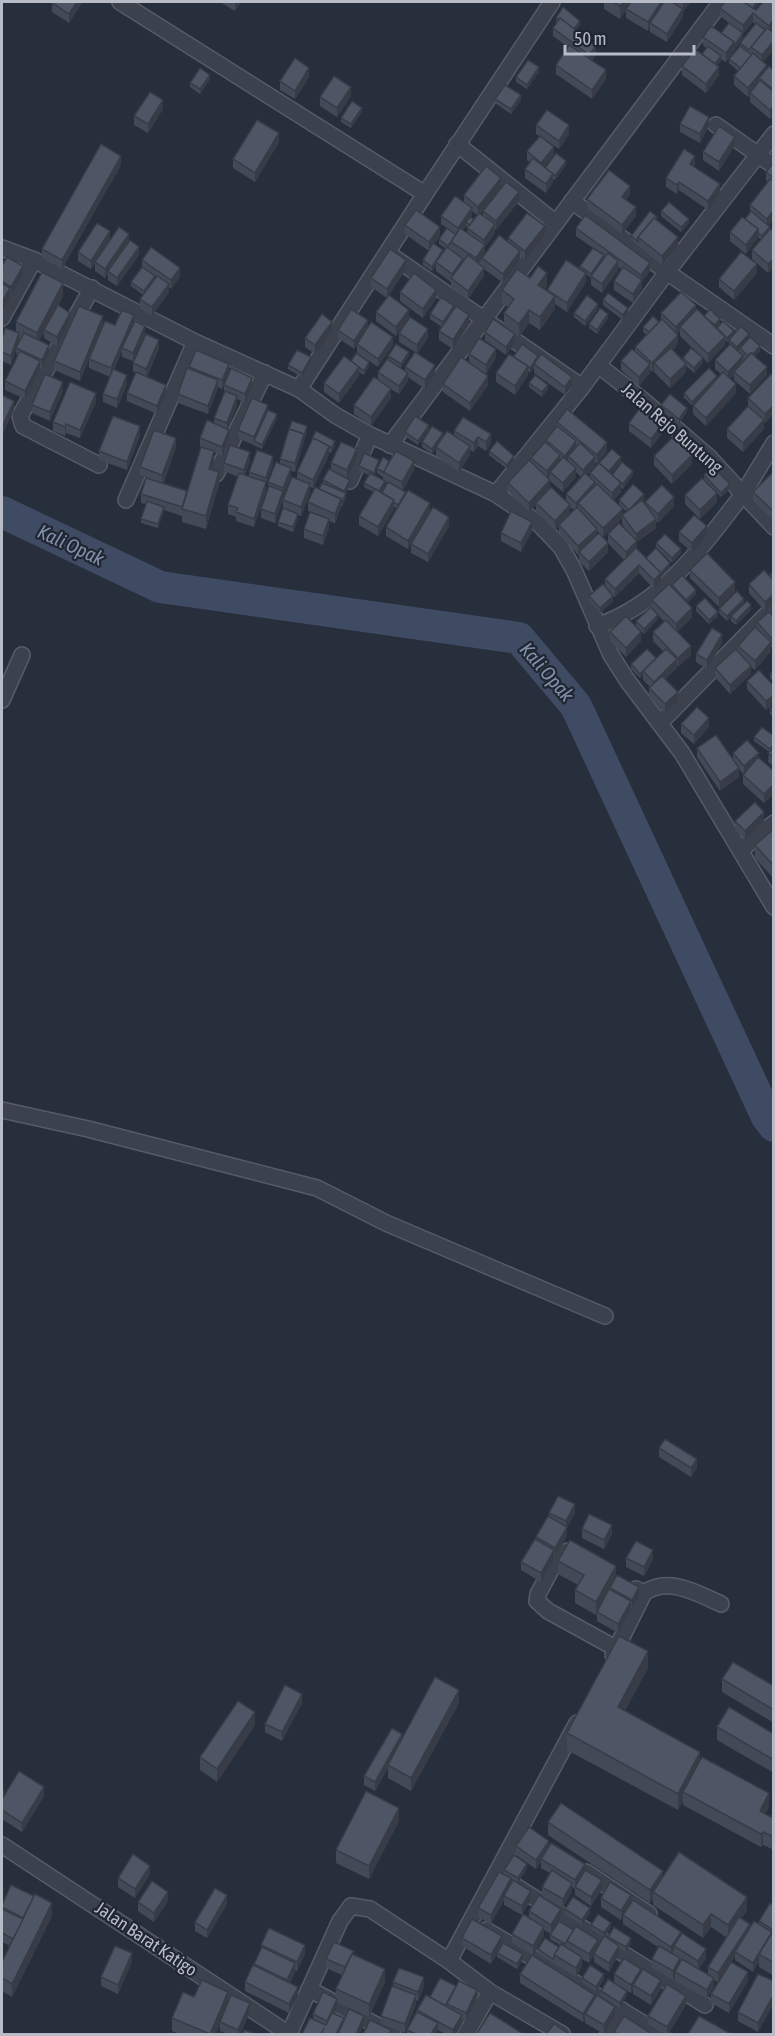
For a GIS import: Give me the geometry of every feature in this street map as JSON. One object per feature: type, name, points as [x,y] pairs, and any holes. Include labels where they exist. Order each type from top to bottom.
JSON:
[{"type":"street","points":[[120,2],[425,194]]},
{"type":"street","points":[[299,389],[457,144],[552,2]]},
{"type":"street","points":[[390,445],[722,2]]},
{"type":"street","points":[[716,125],[774,166]]},
{"type":"street","points":[[496,494],[582,387],[667,272],[774,134]]},
{"type":"street","points":[[457,144],[556,223]]},
{"type":"street","points":[[572,201],[667,272],[774,346]]},
{"type":"street","points":[[2,249],[34,260],[195,342],[299,389],[335,415],[370,435],[496,494],[537,523],[561,547],[579,581],[611,655],[682,753],[774,907]]},
{"type":"street","points":[[387,252],[582,387]]},
{"type":"street","points":[[2,318],[34,260]]},
{"type":"street","points":[[92,288],[20,416],[23,426],[99,465]]},
{"type":"street","points":[[126,500],[195,342]]},
{"type":"street","name":"Jalan Rejo Buntung","points":[[598,365],[709,457],[774,527]]},
{"type":"street","points":[[216,474],[265,373]]},
{"type":"street","points":[[350,481],[370,435]]},
{"type":"street","points":[[597,626],[630,611],[677,575],[743,494],[774,443]]},
{"type":"street","points":[[660,723],[774,607]]},
{"type":"street","points":[[2,700],[22,655]]},
{"type":"street","points":[[741,850],[774,823]]},
{"type":"street","points":[[2,1110],[87,1129],[317,1188],[386,1223],[605,1316]]},
{"type":"street","points":[[593,1564],[569,1551],[560,1553],[538,1594],[537,1601],[548,1611],[617,1649]]},
{"type":"street","points":[[624,1581],[644,1593]]},
{"type":"street","points":[[605,1670],[644,1593],[656,1586],[672,1585],[721,1604]]},
{"type":"street","points":[[449,1961],[496,1873],[526,1831],[583,1711]]},
{"type":"street","name":"Jalan Barat Katigo","points":[[2,1845],[289,2034]]},
{"type":"street","points":[[569,1860],[665,1925]]},
{"type":"street","points":[[496,1873],[705,2005]]},
{"type":"street","points":[[289,2034],[339,1921],[351,1906],[370,1909],[449,1961],[490,1992],[562,2034]]},
{"type":"street","points":[[471,1921],[661,2034]]},
{"type":"street","points":[[309,1989],[393,2034]]},
{"type":"street","points":[[466,2034],[490,1992]]},
{"type":"street","points":[[608,2034],[622,2010]]},
{"type":"building","points":[[53,2],[77,2],[69,14]]},
{"type":"building","points":[[631,2],[661,2],[648,22],[626,9]]},
{"type":"building","points":[[664,2],[672,2],[683,9],[667,34],[650,23]]},
{"type":"building","points":[[725,2],[744,2],[756,10],[763,2],[774,2],[774,19],[769,26],[753,13],[743,25],[720,8]]},
{"type":"building","points":[[744,2],[757,2],[753,8]]},
{"type":"building","points":[[563,7],[580,21],[574,29],[560,18],[559,20],[556,18]]},
{"type":"building","points":[[560,18],[596,46],[589,55],[553,28]]},
{"type":"building","points":[[729,23],[743,33],[734,46],[734,42],[721,33]]},
{"type":"building","points":[[756,23],[765,30],[749,50],[740,43]]},
{"type":"building","points":[[711,26],[734,42],[726,53],[703,37]]},
{"type":"building","points":[[767,28],[774,33],[774,41],[762,55],[751,47]]},
{"type":"building","points":[[569,45],[606,70],[592,90],[556,65]]},
{"type":"building","points":[[708,46],[721,56],[715,64],[702,54]]},
{"type":"building","points":[[740,46],[752,55],[741,68],[729,59]]},
{"type":"building","points":[[695,49],[719,67],[706,84],[682,66]]},
{"type":"building","points":[[753,53],[767,65],[748,88],[734,76]]},
{"type":"building","points":[[295,58],[309,68],[295,91],[280,81]]},
{"type":"building","points":[[528,60],[539,67],[527,85],[516,77]]},
{"type":"building","points":[[769,66],[774,71],[774,90],[759,78]]},
{"type":"building","points":[[200,68],[210,75],[200,89],[190,83]]},
{"type":"building","points":[[334,76],[351,87],[337,108],[320,97]]},
{"type":"building","points":[[760,80],[774,92],[774,106],[770,110],[750,93]]},
{"type":"building","points":[[505,85],[521,95],[511,109],[495,99]]},
{"type":"building","points":[[150,92],[163,100],[148,124],[134,116]]},
{"type":"building","points":[[352,101],[362,108],[351,124],[341,118]]},
{"type":"building","points":[[690,106],[709,117],[700,134],[680,124]]},
{"type":"building","points":[[547,110],[569,125],[559,141],[536,125]]},
{"type":"building","points":[[257,120],[279,133],[255,173],[233,159]]},
{"type":"building","points":[[719,126],[735,137],[719,162],[703,152]]},
{"type":"building","points":[[540,136],[554,147],[541,163],[527,151]]},
{"type":"building","points":[[101,144],[121,156],[62,260],[42,249]]},
{"type":"building","points":[[684,149],[695,156],[690,164],[720,184],[708,201],[679,182],[677,185],[666,178]]},
{"type":"building","points":[[556,153],[566,161],[555,176],[545,168]]},
{"type":"building","points":[[533,158],[553,174],[546,184],[525,169]]},
{"type":"building","points":[[774,162],[774,178],[766,172]]},
{"type":"building","points":[[486,166],[501,178],[478,207],[464,195]]},
{"type":"building","points":[[609,170],[630,186],[622,197],[636,207],[622,225],[587,199]]},
{"type":"building","points":[[770,179],[774,181],[774,210],[767,219],[750,205]]},
{"type":"building","points":[[506,182],[519,192],[496,221],[483,211]]},
{"type":"building","points":[[455,196],[472,208],[458,228],[441,216]]},
{"type":"building","points":[[669,202],[689,219],[681,227],[661,211]]},
{"type":"building","points":[[416,210],[440,227],[429,242],[405,225]]},
{"type":"building","points":[[650,211],[657,217],[638,237],[638,241],[631,236]]},
{"type":"building","points":[[751,211],[770,227],[762,236],[758,233],[758,229],[745,219]]},
{"type":"building","points":[[479,213],[495,224],[484,240],[467,228]]},
{"type":"building","points":[[527,213],[545,226],[525,251],[508,238]]},
{"type":"building","points":[[585,215],[650,263],[641,275],[576,228]]},
{"type":"building","points":[[470,217],[474,219],[470,225],[466,222]]},
{"type":"building","points":[[742,217],[758,229],[746,245],[730,232]]},
{"type":"building","points":[[654,218],[678,237],[662,256],[638,237]]},
{"type":"building","points":[[97,223],[110,231],[91,261],[78,252]]},
{"type":"building","points":[[119,227],[129,234],[105,269],[95,262]]},
{"type":"building","points":[[447,228],[456,235],[448,246],[439,239]]},
{"type":"building","points":[[460,228],[485,245],[476,258],[451,242]]},
{"type":"building","points":[[770,229],[774,231],[774,258],[768,264],[752,250]]},
{"type":"building","points":[[499,235],[520,251],[503,274],[482,258]]},
{"type":"building","points":[[130,240],[139,247],[117,278],[108,271]]},
{"type":"building","points":[[433,243],[443,250],[432,267],[423,260]]},
{"type":"building","points":[[151,247],[180,268],[171,280],[142,260]]},
{"type":"building","points":[[447,247],[463,259],[452,274],[436,262]]},
{"type":"building","points":[[593,248],[604,255],[591,274],[580,266]]},
{"type":"building","points":[[390,249],[406,260],[387,289],[371,278]]},
{"type":"building","points":[[741,252],[757,264],[734,291],[719,279]]},
{"type":"building","points":[[608,253],[618,261],[602,284],[591,276]]},
{"type":"building","points":[[468,255],[484,268],[468,291],[451,278]]},
{"type":"building","points":[[7,257],[23,266],[11,287],[2,281],[2,266]]},
{"type":"building","points":[[566,260],[586,273],[567,303],[547,290]]},
{"type":"building","points":[[538,266],[547,273],[538,285],[555,296],[540,317],[529,310],[519,324],[504,313],[514,299],[502,290],[517,269],[530,278]]},
{"type":"building","points":[[142,267],[155,276],[144,291],[131,282]]},
{"type":"building","points":[[623,267],[642,280],[633,294],[614,281]]},
{"type":"building","points":[[42,272],[63,283],[37,333],[16,322]]},
{"type":"building","points":[[414,273],[436,290],[423,309],[400,292]]},
{"type":"building","points":[[157,276],[169,284],[152,307],[140,299]]},
{"type":"building","points":[[2,283],[10,288],[2,302]]},
{"type":"building","points":[[681,292],[696,305],[676,327],[661,313]]},
{"type":"building","points":[[608,293],[628,308],[623,315],[603,300]]},
{"type":"building","points":[[389,295],[409,310],[396,327],[376,312]]},
{"type":"building","points":[[587,295],[598,304],[585,321],[574,313]]},
{"type":"building","points":[[441,297],[454,306],[443,322],[430,314]]},
{"type":"building","points":[[58,305],[70,313],[57,337],[44,330]]},
{"type":"building","points":[[79,306],[103,316],[80,372],[54,361]]},
{"type":"building","points":[[456,306],[469,315],[453,340],[439,331]]},
{"type":"building","points":[[600,308],[608,314],[597,330],[589,324]]},
{"type":"building","points":[[351,309],[368,320],[354,341],[338,330]]},
{"type":"building","points":[[697,309],[725,337],[708,354],[680,327]]},
{"type":"building","points":[[710,309],[720,319],[715,325],[704,316]]},
{"type":"building","points":[[122,310],[134,315],[111,368],[89,359],[105,321],[115,325]]},
{"type":"building","points":[[322,314],[332,322],[315,345],[305,338]]},
{"type":"building","points":[[653,316],[659,322],[649,332],[643,327]]},
{"type":"building","points":[[410,317],[428,329],[417,345],[399,333]]},
{"type":"building","points":[[493,319],[515,334],[506,347],[485,332]]},
{"type":"building","points":[[662,319],[678,335],[652,363],[635,347]]},
{"type":"building","points":[[135,321],[145,326],[133,353],[122,348]]},
{"type":"building","points":[[723,321],[734,331],[727,338],[717,328]]},
{"type":"building","points":[[371,322],[393,337],[378,359],[357,344]]},
{"type":"building","points":[[741,326],[749,334],[737,347],[729,340]]},
{"type":"building","points":[[5,328],[19,333],[11,356],[2,352]]},
{"type":"building","points":[[24,333],[49,345],[42,360],[16,348]]},
{"type":"building","points":[[146,334],[159,340],[146,369],[133,363]]},
{"type":"building","points":[[750,337],[760,346],[748,356],[740,348]]},
{"type":"building","points":[[479,338],[496,349],[486,365],[469,354]]},
{"type":"building","points":[[396,344],[409,352],[401,364],[388,356]]},
{"type":"building","points":[[522,344],[538,356],[530,368],[513,357]]},
{"type":"building","points":[[730,344],[743,356],[728,372],[715,360]]},
{"type":"building","points":[[671,348],[686,364],[670,379],[654,363]]},
{"type":"building","points":[[691,348],[703,358],[694,368],[683,358]]},
{"type":"building","points":[[632,349],[650,364],[639,377],[621,361]]},
{"type":"building","points":[[196,350],[229,364],[222,380],[189,367]]},
{"type":"building","points":[[297,350],[311,357],[302,373],[288,365]]},
{"type":"building","points":[[20,351],[40,361],[25,391],[5,381]]},
{"type":"building","points":[[415,352],[435,365],[425,380],[405,367]]},
{"type":"building","points":[[356,353],[369,362],[364,371],[351,361]]},
{"type":"building","points":[[751,353],[767,367],[750,385],[734,372]]},
{"type":"building","points":[[509,354],[528,366],[515,386],[496,373]]},
{"type":"building","points":[[541,354],[572,377],[565,387],[534,364]]},
{"type":"building","points":[[344,356],[359,367],[339,394],[324,383]]},
{"type":"building","points":[[461,357],[488,376],[470,403],[443,384]]},
{"type":"building","points":[[387,359],[408,373],[399,386],[378,372]]},
{"type":"building","points":[[187,368],[218,380],[208,406],[178,394]]},
{"type":"building","points":[[231,368],[252,378],[245,394],[224,385]]},
{"type":"building","points":[[709,368],[717,376],[692,402],[684,393]]},
{"type":"building","points":[[113,369],[127,375],[117,399],[103,394]]},
{"type":"building","points":[[136,372],[166,385],[157,406],[127,393]]},
{"type":"building","points":[[723,372],[736,384],[706,418],[693,406]]},
{"type":"building","points":[[45,374],[63,382],[50,412],[32,405]]},
{"type":"building","points":[[771,374],[774,376],[774,405],[765,414],[748,398]]},
{"type":"building","points":[[535,375],[548,385],[542,392],[529,383]]},
{"type":"building","points":[[374,377],[391,389],[371,417],[354,405]]},
{"type":"building","points":[[70,382],[96,393],[80,430],[53,422]]},
{"type":"building","points":[[225,391],[237,396],[227,423],[214,418]]},
{"type":"building","points":[[670,394],[687,408],[679,419],[661,405]]},
{"type":"building","points":[[2,395],[14,401],[2,427]]},
{"type":"building","points":[[252,398],[268,405],[254,437],[238,430]]},
{"type":"building","points":[[748,406],[764,420],[743,443],[727,429]]},
{"type":"building","points":[[640,408],[662,425],[651,439],[629,423]]},
{"type":"building","points":[[567,409],[607,442],[597,455],[557,422]]},
{"type":"building","points":[[268,410],[277,414],[262,445],[254,441]]},
{"type":"building","points":[[113,416],[140,426],[127,462],[99,451]]},
{"type":"building","points":[[415,416],[429,425],[418,441],[405,432]]},
{"type":"building","points":[[463,417],[491,434],[486,442],[478,437],[474,443],[454,431]]},
{"type":"building","points":[[207,420],[229,430],[222,447],[200,438]]},
{"type":"building","points":[[292,421],[307,426],[304,436],[304,434],[289,429]]},
{"type":"building","points":[[432,426],[443,433],[432,449],[422,442]]},
{"type":"building","points":[[557,426],[576,441],[565,456],[546,440]]},
{"type":"building","points":[[289,429],[304,434],[295,463],[280,459]]},
{"type":"building","points":[[154,430],[176,438],[162,475],[140,467]]},
{"type":"building","points":[[316,431],[335,441],[331,448],[312,438]]},
{"type":"building","points":[[447,431],[470,446],[459,463],[436,447]]},
{"type":"building","points":[[674,436],[692,455],[672,475],[654,456]]},
{"type":"building","points":[[313,438],[329,446],[313,480],[297,472]]},
{"type":"building","points":[[497,441],[514,456],[507,465],[489,451]]},
{"type":"building","points":[[341,442],[357,449],[347,470],[331,463]]},
{"type":"building","points":[[545,442],[560,455],[547,471],[531,458]]},
{"type":"building","points":[[580,443],[595,457],[583,470],[568,456]]},
{"type":"building","points":[[230,445],[250,452],[244,470],[224,463]]},
{"type":"building","points":[[201,447],[214,451],[209,469],[219,472],[206,516],[182,509]]},
{"type":"building","points":[[612,449],[621,457],[609,471],[599,463]]},
{"type":"building","points":[[257,450],[273,456],[266,478],[249,472]]},
{"type":"building","points":[[396,451],[414,461],[402,482],[383,472]]},
{"type":"building","points":[[364,453],[379,460],[374,473],[359,466]]},
{"type":"building","points":[[383,457],[389,461],[384,472],[377,469]]},
{"type":"building","points":[[563,457],[576,468],[563,483],[550,472]]},
{"type":"building","points":[[529,460],[550,480],[529,503],[508,483]]},
{"type":"building","points":[[276,462],[291,468],[283,488],[268,482]]},
{"type":"building","points":[[622,462],[633,471],[623,484],[612,475]]},
{"type":"building","points":[[599,463],[621,483],[612,493],[590,473]]},
{"type":"building","points":[[712,466],[730,484],[721,493],[704,475]]},
{"type":"building","points":[[329,469],[350,480],[344,491],[323,480]]},
{"type":"building","points":[[774,471],[774,512],[753,492]]},
{"type":"building","points":[[239,473],[266,482],[254,519],[236,512],[238,508],[228,505]]},
{"type":"building","points":[[370,473],[385,481],[379,491],[364,483]]},
{"type":"building","points":[[585,473],[595,482],[576,503],[566,494]]},
{"type":"building","points":[[292,477],[310,484],[301,507],[283,500]]},
{"type":"building","points":[[146,478],[187,491],[182,507],[141,494]]},
{"type":"building","points":[[702,478],[717,493],[700,510],[685,495]]},
{"type":"building","points":[[388,482],[406,492],[398,505],[382,493]]},
{"type":"building","points":[[322,483],[346,493],[342,502],[341,499],[319,489]]},
{"type":"building","points":[[597,484],[623,509],[603,528],[578,503]]},
{"type":"building","points":[[633,484],[644,494],[629,510],[619,500]]},
{"type":"building","points":[[662,485],[674,497],[658,514],[645,502]]},
{"type":"building","points":[[269,486],[283,491],[275,514],[261,509]]},
{"type":"building","points":[[315,487],[341,499],[335,514],[308,502]]},
{"type":"building","points":[[551,487],[570,505],[555,521],[536,503]]},
{"type":"building","points":[[375,489],[394,500],[378,527],[359,516]]},
{"type":"building","points":[[408,490],[430,503],[408,541],[386,527]]},
{"type":"building","points":[[642,500],[656,519],[636,534],[622,515]]},
{"type":"building","points":[[147,501],[164,507],[158,524],[141,519]]},
{"type":"building","points":[[433,507],[449,517],[428,554],[411,544]]},
{"type":"building","points":[[577,507],[597,529],[578,546],[559,525]]},
{"type":"building","points":[[283,508],[298,514],[293,527],[278,522]]},
{"type":"building","points":[[511,511],[532,522],[521,543],[501,533]]},
{"type":"building","points":[[310,512],[329,519],[323,536],[304,529]]},
{"type":"building","points":[[694,515],[707,526],[692,543],[679,532]]},
{"type":"building","points":[[619,523],[637,541],[626,552],[608,534]]},
{"type":"building","points":[[599,533],[608,543],[589,562],[579,552]]},
{"type":"building","points":[[665,534],[681,549],[672,558],[656,543]]},
{"type":"building","points":[[636,548],[661,573],[654,580],[639,565],[615,589],[605,579]]},
{"type":"building","points":[[656,548],[670,563],[661,573],[646,558]]},
{"type":"building","points":[[707,553],[735,582],[719,598],[690,570]]},
{"type":"building","points":[[764,570],[774,581],[774,594],[765,602],[749,584]]},
{"type":"building","points":[[682,575],[696,590],[686,600],[672,585]]},
{"type":"building","points":[[603,584],[613,596],[600,608],[589,596]]},
{"type":"building","points":[[669,584],[692,608],[676,624],[652,600]]},
{"type":"building","points":[[737,591],[744,599],[727,616],[719,609]]},
{"type":"building","points":[[705,598],[718,612],[709,620],[696,606]]},
{"type":"building","points":[[747,601],[751,605],[736,621],[731,616]]},
{"type":"building","points":[[651,607],[658,615],[644,629],[636,621]]},
{"type":"building","points":[[769,612],[774,617],[773,640],[757,622]]},
{"type":"building","points":[[626,616],[641,632],[626,648],[610,632]]},
{"type":"building","points":[[666,620],[691,646],[678,658],[653,632]]},
{"type":"building","points":[[755,627],[771,642],[755,661],[738,646]]},
{"type":"building","points":[[712,628],[722,634],[707,660],[696,654]]},
{"type":"building","points":[[647,649],[656,658],[640,674],[631,664]]},
{"type":"building","points":[[666,649],[677,659],[654,682],[643,671]]},
{"type":"building","points":[[736,649],[751,666],[730,685],[715,668]]},
{"type":"building","points":[[759,670],[774,686],[774,695],[766,701],[747,681]]},
{"type":"building","points":[[662,676],[678,692],[665,704],[649,688]]},
{"type":"building","points":[[697,707],[709,718],[694,735],[681,724]]},
{"type":"building","points":[[762,727],[774,736],[774,744],[770,749],[754,737]]},
{"type":"building","points":[[716,735],[739,768],[720,782],[697,748]]},
{"type":"building","points":[[747,740],[759,753],[744,766],[733,753]]},
{"type":"building","points":[[774,748],[774,758],[768,753]]},
{"type":"building","points":[[758,757],[774,771],[774,784],[764,794],[743,775]]},
{"type":"building","points":[[755,802],[764,812],[745,831],[735,821]]},
{"type":"building","points":[[774,829],[774,866],[755,845]]},
{"type":"building","points":[[665,1439],[697,1459],[691,1468],[659,1448]]},
{"type":"building","points":[[558,1496],[575,1504],[566,1521],[549,1513]]},
{"type":"building","points":[[589,1514],[612,1525],[604,1540],[582,1529]]},
{"type":"building","points":[[548,1516],[567,1527],[555,1548],[536,1537]]},
{"type":"building","points":[[535,1539],[554,1550],[541,1573],[521,1562]]},
{"type":"building","points":[[570,1540],[616,1566],[596,1602],[575,1590],[584,1575],[558,1561]]},
{"type":"building","points":[[636,1541],[653,1550],[644,1567],[626,1558]]},
{"type":"building","points":[[617,1575],[639,1587],[632,1600],[610,1588]]},
{"type":"building","points":[[609,1589],[631,1601],[618,1624],[597,1612]]},
{"type":"building","points":[[619,1636],[648,1651],[618,1707],[700,1752],[678,1794],[567,1733]]},
{"type":"building","points":[[733,1662],[774,1686],[774,1710],[722,1679]]},
{"type":"building","points":[[435,1677],[459,1690],[411,1778],[388,1765]]},
{"type":"building","points":[[285,1685],[302,1694],[282,1732],[265,1724]]},
{"type":"building","points":[[238,1701],[255,1712],[217,1769],[200,1757]]},
{"type":"building","points":[[729,1707],[774,1734],[774,1760],[717,1727]]},
{"type":"building","points":[[392,1728],[402,1734],[375,1782],[364,1776]]},
{"type":"building","points":[[702,1757],[769,1793],[760,1811],[771,1817],[774,1811],[774,1837],[763,1832],[761,1834],[683,1792]]},
{"type":"building","points":[[19,1771],[44,1787],[22,1823],[2,1810],[2,1799]]},
{"type":"building","points":[[366,1791],[399,1808],[369,1866],[336,1850]]},
{"type":"building","points":[[561,1803],[663,1871],[650,1890],[548,1822]]},
{"type":"building","points":[[529,1827],[549,1841],[536,1860],[516,1846]]},
{"type":"building","points":[[551,1843],[585,1864],[575,1880],[541,1859]]},
{"type":"building","points":[[679,1852],[747,1897],[728,1925],[711,1914],[703,1925],[653,1892]]},
{"type":"building","points":[[133,1854],[150,1866],[135,1889],[118,1878]]},
{"type":"building","points":[[514,1855],[527,1864],[518,1878],[504,1870]]},
{"type":"building","points":[[552,1870],[572,1883],[563,1899],[542,1887]]},
{"type":"building","points":[[585,1870],[602,1880],[591,1897],[575,1887]]},
{"type":"building","points":[[499,1872],[511,1878],[491,1915],[478,1908]]},
{"type":"building","points":[[513,1880],[531,1891],[522,1906],[504,1896]]},
{"type":"building","points":[[152,1881],[168,1892],[154,1913],[138,1902]]},
{"type":"building","points":[[610,1882],[631,1895],[621,1911],[601,1898]]},
{"type":"building","points":[[11,1885],[34,1896],[23,1918],[2,1907]]},
{"type":"building","points":[[215,1888],[227,1895],[207,1930],[195,1922]]},
{"type":"building","points":[[35,1894],[52,1903],[12,1984],[2,1978],[2,1962]]},
{"type":"building","points":[[539,1895],[561,1909],[551,1925],[529,1911]]},
{"type":"building","points":[[573,1897],[590,1908],[582,1920],[565,1909]]},
{"type":"building","points":[[633,1900],[681,1932],[671,1947],[623,1915]]},
{"type":"building","points":[[770,1903],[774,1906],[773,1930],[759,1921]]},
{"type":"building","points":[[2,1909],[23,1919],[13,1939],[2,1933]]},
{"type":"building","points":[[523,1914],[544,1927],[533,1946],[512,1934]]},
{"type":"building","points":[[598,1914],[611,1923],[604,1933],[591,1925]]},
{"type":"building","points":[[739,1917],[750,1924],[718,1973],[708,1967]]},
{"type":"building","points":[[472,1919],[502,1936],[491,1955],[462,1938]]},
{"type":"building","points":[[559,1921],[574,1930],[565,1944],[550,1935]]},
{"type":"building","points":[[754,1921],[772,1932],[753,1963],[735,1952]]},
{"type":"building","points":[[576,1926],[598,1940],[589,1954],[567,1941]]},
{"type":"building","points":[[614,1927],[631,1938],[626,1947],[608,1937]]},
{"type":"building","points":[[269,1928],[305,1945],[297,1962],[261,1945]]},
{"type":"building","points":[[774,1930],[774,1963],[759,1954]]},
{"type":"building","points":[[682,1933],[706,1949],[698,1961],[674,1946]]},
{"type":"building","points":[[604,1936],[619,1946],[609,1963],[594,1954]]},
{"type":"building","points":[[545,1938],[559,1947],[553,1959],[538,1949]]},
{"type":"building","points":[[334,1942],[354,1951],[345,1967],[326,1959]]},
{"type":"building","points":[[503,1943],[523,1954],[517,1964],[497,1953]]},
{"type":"building","points":[[561,1944],[582,1957],[576,1968],[554,1955]]},
{"type":"building","points":[[115,1946],[132,1953],[118,1985],[101,1977]]},
{"type":"building","points":[[659,1946],[680,1958],[673,1971],[652,1959]]},
{"type":"building","points":[[262,1947],[295,1963],[287,1980],[254,1964]]},
{"type":"building","points":[[352,1954],[385,1969],[369,2004],[336,1989]]},
{"type":"building","points":[[532,1955],[595,1995],[583,2014],[520,1974]]},
{"type":"building","points":[[624,1958],[641,1969],[631,1985],[614,1974]]},
{"type":"building","points":[[682,1959],[714,1978],[707,1990],[675,1972]]},
{"type":"building","points":[[731,1962],[748,1972],[729,2004],[711,1994]]},
{"type":"building","points":[[253,1965],[298,1987],[289,2004],[245,1982]]},
{"type":"building","points":[[590,1965],[604,1974],[596,1987],[582,1978]]},
{"type":"building","points":[[399,1968],[424,1977],[418,1992],[393,1982]]},
{"type":"building","points":[[643,1969],[661,1980],[651,1996],[633,1985]]},
{"type":"building","points":[[758,1974],[774,1981],[774,1994],[758,2023],[738,2012]]},
{"type":"building","points":[[440,1978],[456,1986],[445,2006],[430,1997]]},
{"type":"building","points":[[608,1979],[627,1991],[620,2003],[601,1991]]},
{"type":"building","points":[[202,1980],[228,1992],[210,2034],[172,2018],[183,1992],[194,1997]]},
{"type":"building","points":[[459,1981],[477,1990],[466,2013],[447,2004]]},
{"type":"building","points":[[667,1984],[686,1996],[667,2027],[648,2016]]},
{"type":"building","points":[[392,1986],[416,1995],[405,2024],[381,2016]]},
{"type":"building","points":[[323,1992],[337,1999],[327,2021],[313,2014]]},
{"type":"building","points":[[231,1995],[250,2003],[238,2030],[220,2022]]},
{"type":"building","points":[[426,1995],[462,2015],[453,2030],[417,2010]]},
{"type":"building","points":[[597,1995],[615,2007],[604,2025],[585,2014]]},
{"type":"building","points":[[349,2009],[364,2016],[356,2034],[338,2034]]},
{"type":"building","points":[[417,2012],[438,2023],[431,2034],[416,2034],[407,2030]]},
{"type":"building","points":[[332,2013],[344,2018],[336,2034],[302,2034],[310,2018],[326,2025]]},
{"type":"building","points":[[490,2013],[523,2034],[477,2033]]},
{"type":"building","points":[[624,2016],[652,2034],[614,2032]]},
{"type":"building","points":[[699,2016],[731,2034],[688,2034]]},
{"type":"building","points":[[370,2020],[391,2030],[389,2034],[363,2034]]},
{"type":"building","points":[[554,2024],[569,2034],[546,2034]]},
{"type":"building","points":[[244,2030],[256,2034],[242,2034]]},
{"type":"waterway","name":"Kali Opak","points":[[2,512],[160,587],[519,638],[576,706],[767,1117],[774,1126]]}]
